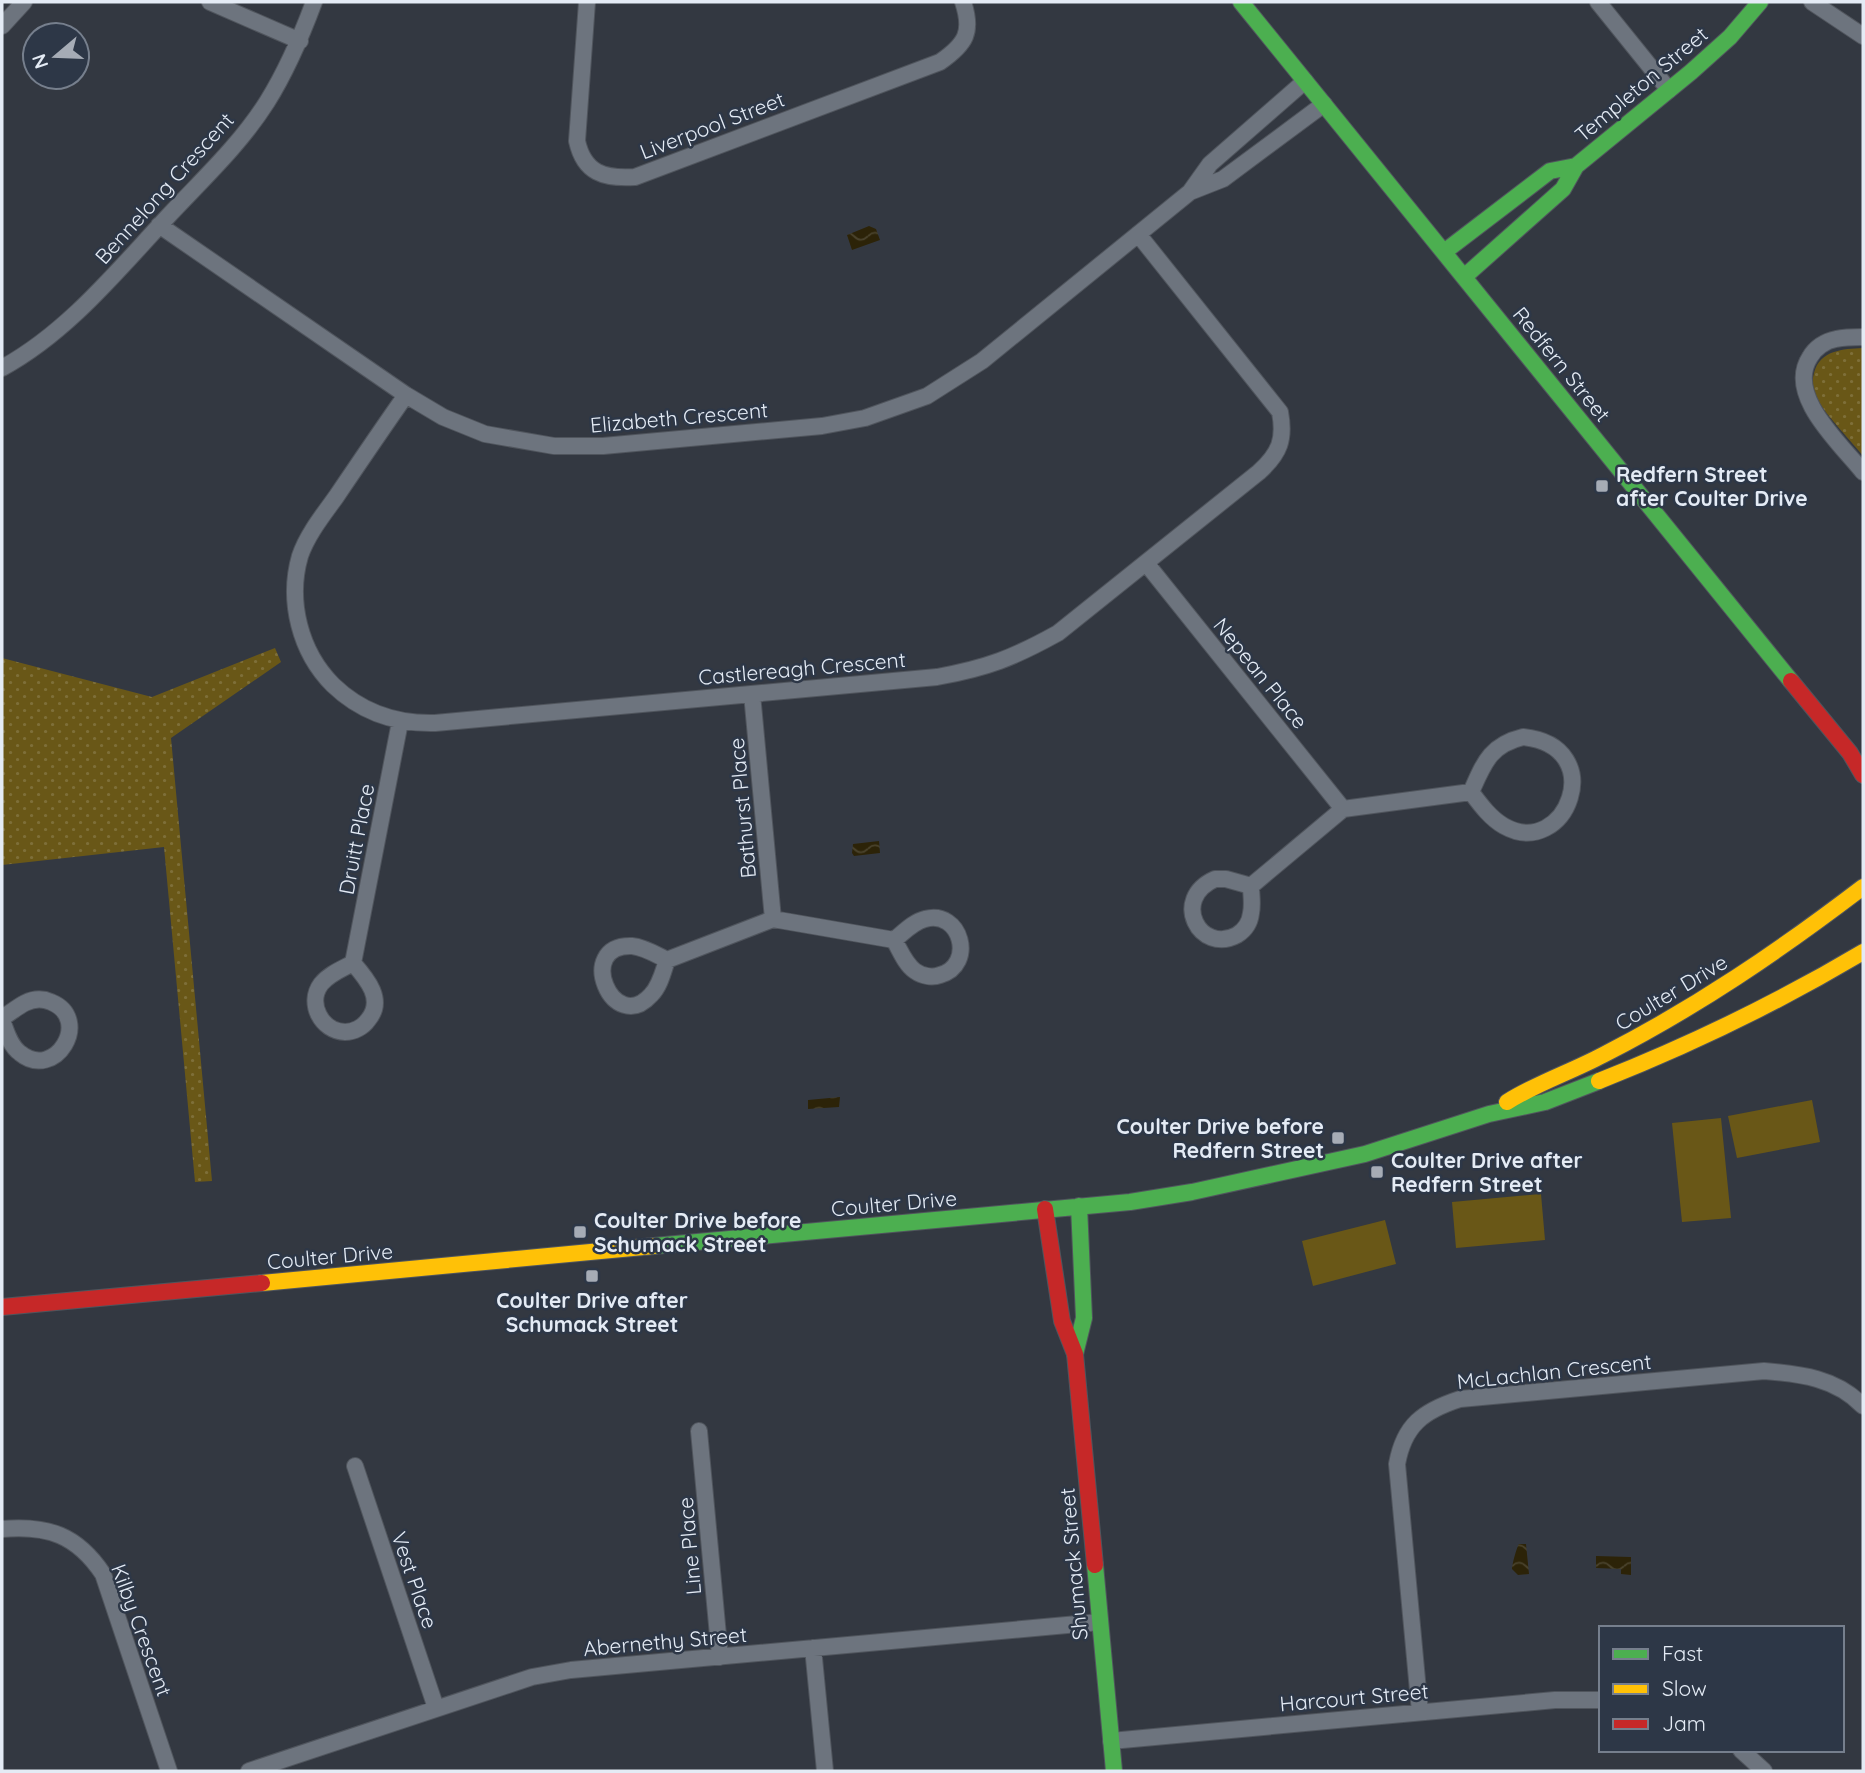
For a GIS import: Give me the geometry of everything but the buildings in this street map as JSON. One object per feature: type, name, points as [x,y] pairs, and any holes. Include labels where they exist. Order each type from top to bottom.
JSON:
[{"type":"main road","name":"Redfern Street","points":[[1241,2],[1850,753],[1863,775]]},
{"type":"main road","name":"Templeton Street","points":[[1464,277],[1563,189],[1576,166],[1730,37],[1760,2]]},
{"type":"main road","name":"Templeton Street","points":[[1444,252],[1550,171],[1576,166]]},
{"type":"main road","name":"Redfern Street","points":[[1850,753],[1863,764]]},
{"type":"main road","name":"Coulter Drive","points":[[1489,1114],[1524,1091],[1602,1056],[1714,993],[1787,945],[1863,887]]},
{"type":"main road","name":"Coulter Drive","points":[[2,1307],[1130,1202],[1192,1192],[1391,1147],[1489,1114],[1545,1102],[1634,1067],[1797,991],[1863,952]]},
{"type":"main road","name":"Shumack Street","points":[[1075,1354],[1084,1318],[1079,1206]]},
{"type":"main road","name":"Shumack Street","points":[[1045,1209],[1062,1321],[1075,1354],[1114,1771]]},
{"type":"street","points":[[2,26],[24,2]]},
{"type":"street","points":[[210,2],[300,41]]},
{"type":"street","name":"Bennelong Crescent","points":[[2,368],[55,331],[93,296],[236,144],[265,105],[300,41],[314,2]]},
{"type":"street","name":"Liverpool Street","points":[[587,2],[577,141],[580,155],[589,167],[602,175],[618,178],[635,177],[940,62],[954,53],[963,41],[969,20],[963,2]]},
{"type":"street","points":[[1598,2],[1669,90]]},
{"type":"street","points":[[1812,2],[1863,36]]},
{"type":"street","name":"Elizabeth Crescent","points":[[159,225],[406,395],[443,417],[485,434],[554,446],[630,444],[821,426],[865,418],[917,400],[946,385],[982,360],[1190,192],[1210,164],[1305,81]]},
{"type":"street","name":"Elizabeth Crescent","points":[[1190,192],[1223,178],[1324,104]]},
{"type":"street","name":"Castlereagh Crescent","points":[[406,395],[318,523],[300,555],[295,584],[296,612],[301,636],[321,671],[351,700],[383,717],[400,722],[435,723],[937,677],[979,669],[1020,654],[1058,634],[1268,464],[1276,453],[1283,433],[1280,412],[1138,234]]},
{"type":"street","points":[[1863,337],[1835,339],[1822,344],[1804,366],[1802,380],[1810,404],[1863,472]]},
{"type":"street","name":"Nepean Place","points":[[1146,563],[1343,809]]},
{"type":"street","name":"Bathurst Place","points":[[752,694],[773,919]]},
{"type":"street","name":"Druitt Place","points":[[353,963],[400,722]]},
{"type":"street","points":[[1523,737],[1539,739],[1553,746],[1564,757],[1571,770],[1573,786],[1570,802],[1557,820],[1536,831],[1521,832],[1506,828],[1493,819],[1471,792],[1485,761],[1495,749],[1508,741],[1523,737]]},
{"type":"street","points":[[1251,886],[1343,809],[1471,792]]},
{"type":"street","points":[[667,960],[773,919],[894,940]]},
{"type":"street","points":[[34,999],[56,1004],[69,1022],[67,1044],[60,1053],[50,1059],[39,1061],[28,1058],[18,1053],[2,1019],[23,1003],[34,999]]},
{"type":"street","name":"McLachlan Crescent","points":[[1420,1712],[1397,1464],[1400,1445],[1419,1419],[1438,1406],[1461,1399],[1764,1371],[1798,1373],[1829,1382],[1855,1397],[1863,1406]]},
{"type":"street","name":"Line Place","points":[[699,1431],[720,1657]]},
{"type":"street","name":"Vest Place","points":[[355,1466],[436,1709]]},
{"type":"street","name":"Kilby Crescent","points":[[2,1529],[18,1527],[46,1530],[70,1539],[90,1554],[103,1574],[169,1771]]},
{"type":"street","name":"Abernethy Street","points":[[248,1771],[532,1677],[571,1670],[1100,1622]]},
{"type":"street","points":[[813,1648],[825,1771]]},
{"type":"street","name":"Harcourt Street","points":[[1111,1741],[1560,1699],[1599,1700]]},
{"type":"street","points":[[1743,1752],[1764,1771]]},
{"type":"shaded area","points":[[1863,348],[1863,456],[1825,410],[1815,395],[1813,384],[1817,365],[1827,355],[1840,350]]},
{"type":"shaded area","points":[[275,648],[281,662],[171,738],[212,1181],[195,1182],[164,847],[2,865],[2,658],[152,697]]},
{"type":"shaded area","points":[[1812,1100],[1820,1142],[1737,1158],[1728,1116]]},
{"type":"shaded area","points":[[1721,1118],[1731,1218],[1682,1222],[1672,1123]]},
{"type":"shaded area","points":[[1541,1194],[1545,1240],[1456,1248],[1452,1202]]},
{"type":"shaded area","points":[[1385,1220],[1396,1264],[1313,1286],[1302,1241]]},
{"type":"water","points":[[869,226],[876,229],[880,240],[852,250],[847,235]]},
{"type":"water","points":[[879,841],[880,853],[854,856],[852,853],[853,844]]},
{"type":"water","points":[[840,1097],[839,1107],[808,1109],[808,1100]]},
{"type":"water","points":[[1519,1544],[1526,1544],[1529,1574],[1518,1575],[1512,1569]]},
{"type":"water","points":[[1596,1556],[1631,1557],[1631,1575],[1621,1574],[1621,1569],[1596,1568]]},
{"type":"traffic: fast","points":[[1241,2],[1791,681]]},
{"type":"traffic: fast","points":[[1464,277],[1563,189],[1576,166],[1730,37],[1760,2]]},
{"type":"traffic: fast","points":[[1444,252],[1550,171],[1576,166]]},
{"type":"traffic: fast","points":[[654,1246],[1130,1202],[1192,1192],[1365,1154],[1489,1114],[1545,1102],[1599,1081]]},
{"type":"traffic: fast","points":[[1075,1354],[1084,1318],[1079,1206]]},
{"type":"traffic: fast","points":[[1095,1565],[1114,1771]]},
{"type":"traffic: slow","points":[[1507,1102],[1638,1037],[1704,998],[1769,956],[1863,887]]},
{"type":"traffic: slow","points":[[1599,1081],[1734,1022],[1863,952]]},
{"type":"traffic: slow","points":[[262,1283],[654,1246]]},
{"type":"traffic: jam","points":[[1791,681],[1850,753],[1863,775]]},
{"type":"traffic: jam","points":[[1045,1209],[1062,1321],[1075,1354],[1095,1565]]},
{"type":"traffic: jam","points":[[2,1307],[262,1283]]},
{"type":"place","name":"Redfern Street after Coulter Drive","points":[[1602,486]]},
{"type":"place","name":"Coulter Drive before Redfern Street","points":[[1338,1138]]},
{"type":"place","name":"Coulter Drive after Redfern Street","points":[[1377,1172]]},
{"type":"place","name":"Coulter Drive before Schumack Street","points":[[580,1232]]},
{"type":"place","name":"Coulter Drive after Schumack Street","points":[[592,1276]]}]
